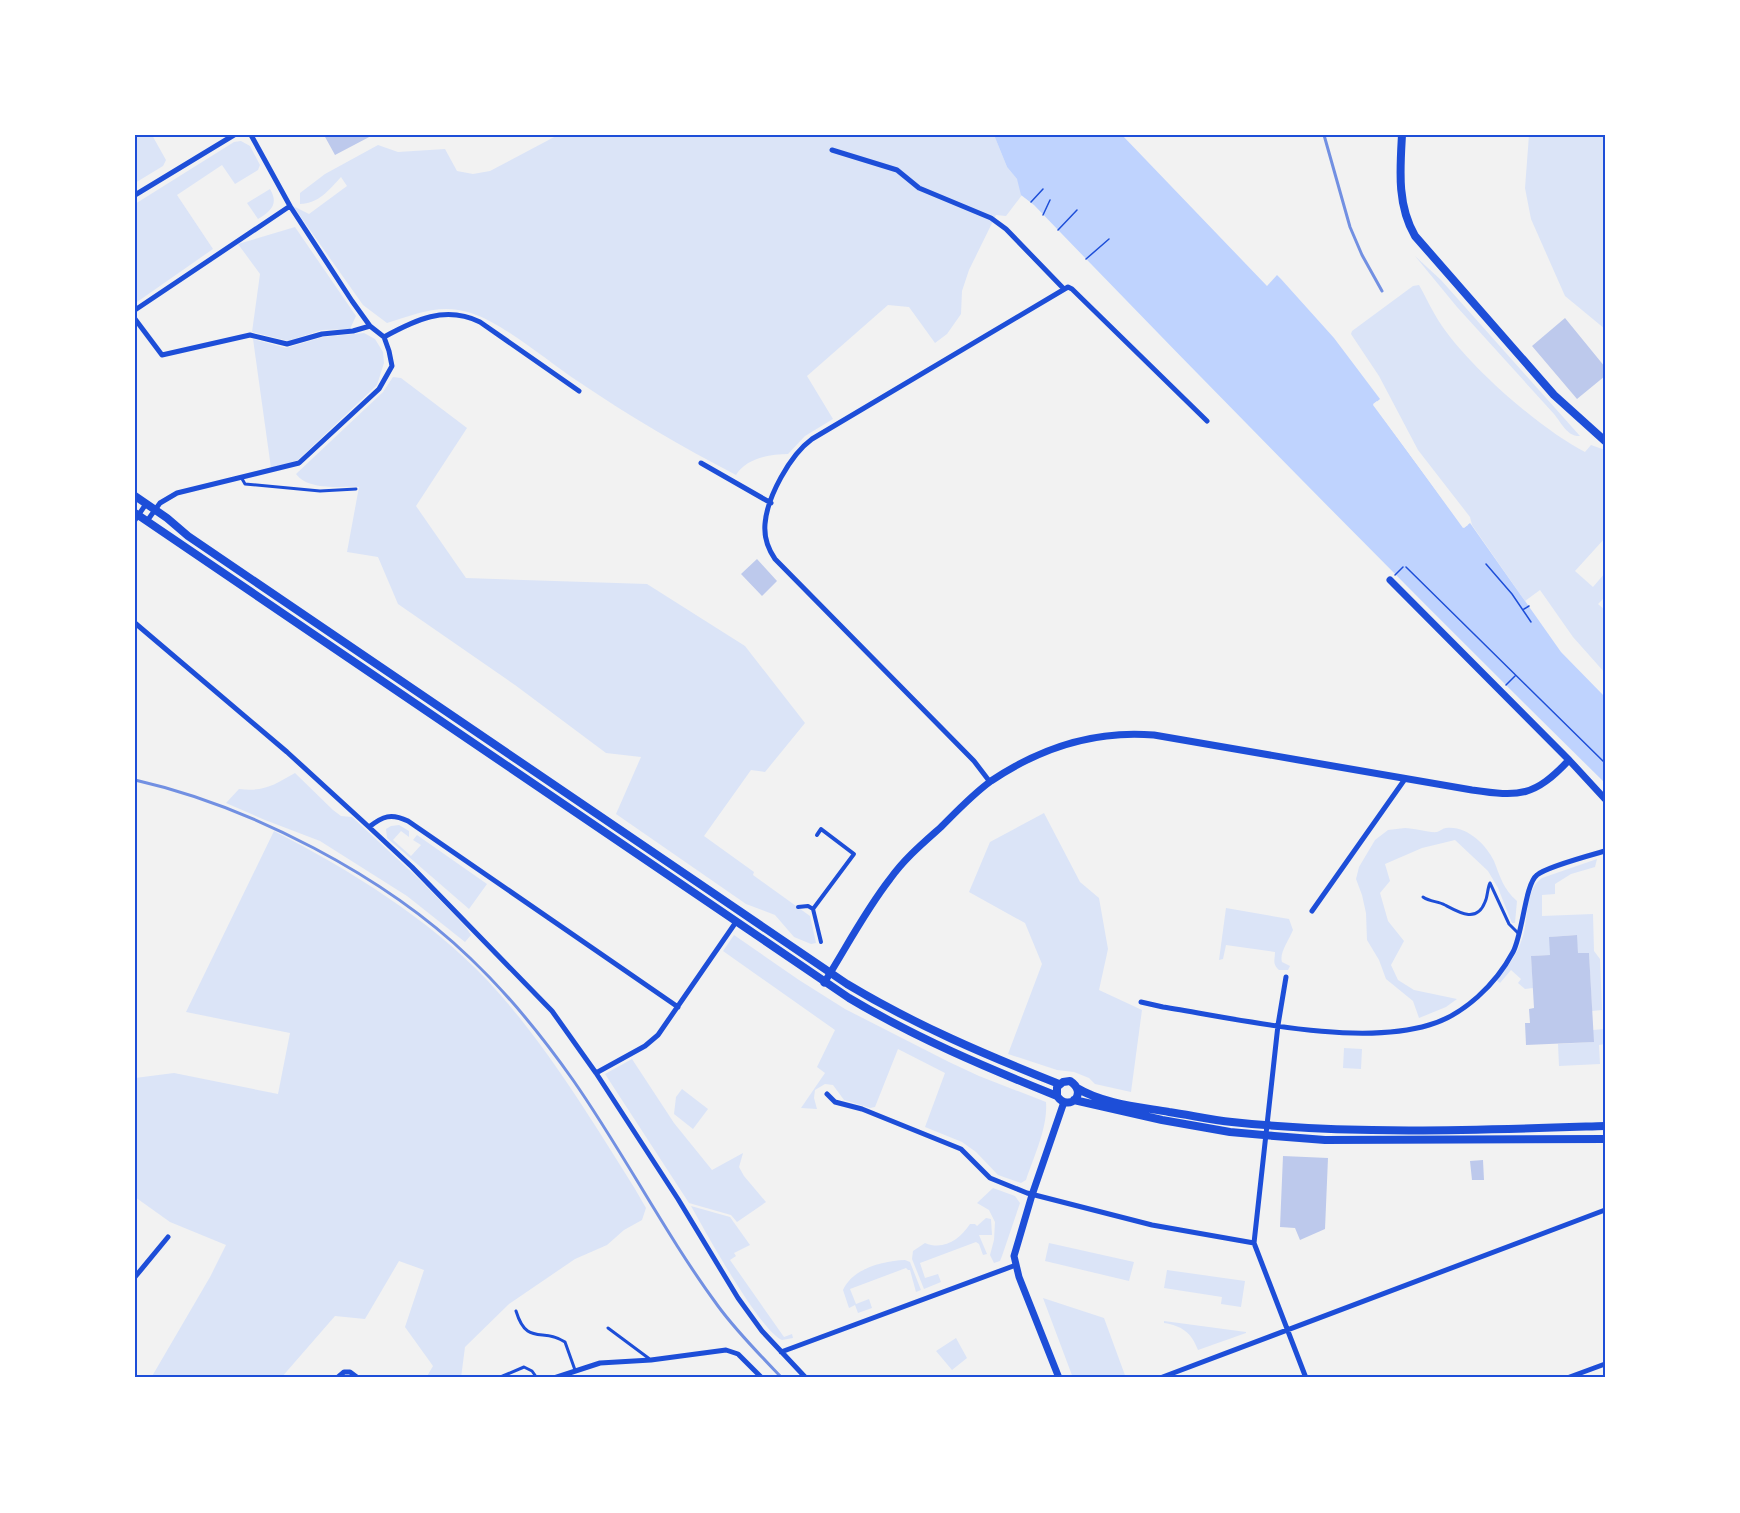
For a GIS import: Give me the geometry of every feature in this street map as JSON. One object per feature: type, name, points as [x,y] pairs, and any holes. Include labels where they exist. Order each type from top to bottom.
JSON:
[{"type":"main road","points":[[1402,135],[1400,171],[1402,202],[1408,225],[1415,236],[1554,395],[1605,441]]},
{"type":"main road","points":[[135,496],[188,536],[830,973],[886,1008],[968,1047],[1059,1084]]},
{"type":"main road","points":[[136,516],[147,521],[824,982],[889,1022],[974,1063],[1057,1096],[1064,1102],[1074,1100],[1162,1120],[1266,1136],[1325,1140],[1605,1139]]},
{"type":"main road","points":[[1057,1096],[1056,1089],[1059,1084],[1071,1081],[1077,1088],[1094,1096],[1161,1110],[1230,1122],[1327,1129],[1605,1126]]},
{"type":"main road","points":[[1074,1100],[1078,1095],[1077,1088]]},
{"type":"street","points":[[135,195],[234,135]]},
{"type":"street","points":[[147,521],[163,500],[177,493],[299,464],[379,389],[392,366],[384,337],[370,326],[290,206],[251,135]]},
{"type":"street","points":[[832,150],[897,170],[910,183],[919,188],[991,218],[1006,229],[1062,288]]},
{"type":"street","points":[[135,309],[290,206]]},
{"type":"street","points":[[990,782],[974,761],[778,564],[765,534],[765,521],[771,502],[792,460],[812,439],[1062,288],[1072,289],[1207,421]]},
{"type":"street","points":[[384,337],[419,320],[439,314],[461,314],[488,327],[579,391]]},
{"type":"street","points":[[135,319],[162,355],[250,335],[287,344],[322,334],[353,331],[370,326]]},
{"type":"street","points":[[701,463],[771,502]]},
{"type":"street","points":[[136,516],[146,504]]},
{"type":"street","points":[[1392,577],[1605,799]]},
{"type":"street","points":[[135,623],[287,752],[369,827],[552,1011],[596,1073],[678,1199],[738,1298],[780,1352],[806,1378]]},
{"type":"street","points":[[824,982],[890,878],[905,860],[990,782],[1034,758],[1071,742],[1120,733],[1154,735],[1510,795],[1541,785],[1569,760]]},
{"type":"street","points":[[1312,911],[1405,779]]},
{"type":"street","points":[[369,827],[385,816],[408,820],[678,1007]]},
{"type":"street","points":[[813,909],[854,854],[821,829],[817,834]]},
{"type":"street","points":[[1141,1002],[1278,1025],[1332,1031],[1403,1030],[1436,1023],[1464,1006],[1489,984],[1510,957],[1520,934],[1530,885],[1537,874],[1605,851]]},
{"type":"street","points":[[798,907],[808,906],[813,909],[821,942]]},
{"type":"street","points":[[596,1073],[645,1046],[658,1035],[736,922]]},
{"type":"street","points":[[1286,977],[1278,1025],[1254,1243],[1306,1378]]},
{"type":"street","points":[[827,1094],[835,1102],[862,1109],[956,1147],[990,1178],[1032,1195],[1152,1225],[1254,1243]]},
{"type":"street","points":[[1059,1378],[1014,1256],[1064,1102]]},
{"type":"street","points":[[1160,1378],[1605,1210]]},
{"type":"street","points":[[135,1276],[168,1237]]},
{"type":"street","points":[[780,1352],[1016,1266]]},
{"type":"street","points":[[554,1378],[600,1363],[651,1360],[731,1350],[762,1378]]},
{"type":"street","points":[[1568,1378],[1605,1364]]},
{"type":"street","points":[[337,1378],[344,1372],[350,1372],[358,1378]]},
{"type":"lane","points":[[241,477],[245,484],[320,491],[356,489]]},
{"type":"lane","points":[[1423,897],[1429,901],[1437,901],[1462,914],[1472,915],[1479,911],[1485,903],[1490,883],[1509,924],[1520,934]]},
{"type":"lane","points":[[516,1311],[520,1323],[529,1332],[542,1336],[555,1336],[565,1342],[575,1371]]},
{"type":"lane","points":[[608,1328],[651,1360]]},
{"type":"lane","points":[[498,1378],[524,1368],[532,1371],[537,1378]]},
{"type":"path","points":[[1031,202],[1043,189]]},
{"type":"path","points":[[1043,215],[1050,200]]},
{"type":"path","points":[[1058,230],[1077,210]]},
{"type":"path","points":[[1086,259],[1109,239]]},
{"type":"path","points":[[1486,564],[1512,594],[1531,622]]},
{"type":"path","points":[[1392,577],[1405,567],[1605,763]]},
{"type":"path","points":[[1523,610],[1529,606]]},
{"type":"path","points":[[1506,685],[1516,675]]},
{"type":"shaded area","points":[[135,135],[152,135],[166,160],[163,166],[135,183]]},
{"type":"shaded area","points":[[558,135],[994,135],[1007,167],[1018,180],[1022,195],[1006,216],[996,215],[969,270],[962,291],[961,314],[947,334],[935,343],[909,307],[888,305],[807,376],[833,419],[805,436],[788,454],[766,456],[752,461],[740,469],[736,475],[617,407],[512,334],[484,318],[460,310],[439,309],[387,323],[363,305],[293,206],[309,214],[347,186],[341,177],[323,195],[312,202],[300,204],[300,193],[325,174],[378,145],[398,152],[445,149],[457,171],[473,174],[490,171]]},
{"type":"shaded area","points":[[1529,135],[1605,135],[1605,329],[1565,296],[1531,219],[1525,188]]},
{"type":"shaded area","points":[[241,141],[250,146],[260,165],[258,170],[235,184],[222,165],[177,195],[213,249],[135,302],[135,204],[234,142]]},
{"type":"shaded area","points":[[270,189],[274,203],[267,213],[258,219],[247,203]]},
{"type":"shaded area","points":[[295,227],[356,316],[350,329],[322,330],[288,341],[252,332],[260,274],[238,244]]},
{"type":"shaded area","points":[[1415,256],[1441,280],[1580,436],[1565,429]]},
{"type":"shaded area","points":[[1419,285],[1454,342],[1507,396],[1567,442],[1585,452],[1591,445],[1605,450],[1605,538],[1575,571],[1593,587],[1605,573],[1605,597],[1598,604],[1605,610],[1603,612],[1605,614],[1605,673],[1573,637],[1540,590],[1525,601],[1472,525],[1470,517],[1418,450],[1379,376],[1351,334],[1413,286]]},
{"type":"shaded area","points":[[364,333],[375,339],[383,352],[384,363],[377,385],[298,460],[271,468],[253,339],[286,348],[323,337]]},
{"type":"shaded area","points":[[393,377],[401,378],[467,428],[416,506],[466,578],[647,584],[745,646],[805,723],[765,772],[751,770],[704,836],[810,916],[816,943],[811,944],[794,937],[775,915],[746,904],[616,814],[641,757],[606,753],[515,685],[398,604],[378,557],[347,552],[359,487],[317,485],[309,483],[296,474],[383,392]]},
{"type":"shaded area","points":[[295,773],[333,810],[341,816],[352,817],[419,879],[465,926],[471,935],[465,942],[407,896],[320,841],[226,803],[239,789],[269,787]]},
{"type":"shaded area","points":[[1044,813],[1080,882],[1099,898],[1108,949],[1099,990],[1142,1010],[1131,1092],[1095,1084],[1089,1078],[1074,1072],[1057,1070],[1008,1054],[1042,964],[1025,923],[969,892],[990,842]]},
{"type":"shaded area","points":[[399,825],[409,831],[409,837],[401,831],[393,840],[411,856],[421,845],[413,840],[417,835],[487,884],[469,909],[387,838],[386,829]]},
{"type":"shaded area","points":[[1405,828],[1437,832],[1445,828],[1453,828],[1468,833],[1486,848],[1505,887],[1517,901],[1515,923],[1512,923],[1498,888],[1488,871],[1455,840],[1422,848],[1385,864],[1390,881],[1380,893],[1388,921],[1404,941],[1391,965],[1398,980],[1414,990],[1457,999],[1446,1007],[1419,1018],[1413,1001],[1386,979],[1379,960],[1367,940],[1366,913],[1356,879],[1359,867],[1375,840],[1388,830]]},
{"type":"shaded area","points":[[274,831],[331,862],[387,897],[440,936],[487,980],[518,1015],[559,1071],[646,1208],[642,1220],[624,1230],[607,1245],[575,1259],[509,1304],[465,1347],[461,1378],[426,1378],[433,1366],[405,1327],[424,1270],[399,1261],[365,1319],[335,1316],[281,1378],[151,1378],[226,1245],[170,1222],[135,1197],[135,1078],[174,1073],[278,1094],[290,1033],[186,1012]]},
{"type":"shaded area","points":[[1597,859],[1595,867],[1571,874],[1555,884],[1555,894],[1542,895],[1542,916],[1593,914],[1594,951],[1600,959],[1602,1010],[1592,1011],[1589,953],[1578,953],[1576,935],[1550,937],[1550,955],[1531,956],[1533,988],[1525,989],[1518,983],[1521,979],[1511,970],[1500,983],[1496,980],[1520,945],[1532,890],[1536,883],[1542,878]]},
{"type":"shaded area","points":[[1226,908],[1289,919],[1293,930],[1281,958],[1282,962],[1290,966],[1288,970],[1279,970],[1275,966],[1275,952],[1226,945],[1223,959],[1219,960]]},
{"type":"shaded area","points":[[734,935],[845,1009],[979,1076],[1046,1102],[1043,1131],[1026,1180],[1021,1183],[998,1175],[976,1152],[962,1142],[925,1127],[945,1073],[898,1049],[875,1107],[870,1108],[844,1100],[833,1085],[825,1084],[815,1090],[814,1098],[817,1109],[801,1108],[825,1073],[817,1067],[835,1030],[723,951]]},
{"type":"shaded area","points":[[1604,1029],[1605,1044],[1599,1045],[1600,1064],[1559,1066],[1558,1044],[1593,1042],[1593,1030]]},
{"type":"shaded area","points":[[1344,1048],[1362,1049],[1361,1069],[1343,1068]]},
{"type":"shaded area","points":[[632,1059],[674,1123],[712,1170],[743,1153],[739,1167],[766,1202],[737,1222],[731,1215],[689,1203],[605,1074]]},
{"type":"shaded area","points":[[682,1089],[708,1109],[693,1129],[674,1114],[676,1097]]},
{"type":"shaded area","points":[[993,1188],[1015,1196],[1020,1203],[1000,1261],[994,1263],[990,1255],[995,1222],[989,1210],[977,1203]]},
{"type":"shaded area","points":[[691,1206],[730,1217],[750,1245],[734,1253],[736,1256],[730,1260],[784,1337],[792,1334],[793,1338],[782,1340],[772,1333],[760,1319]]},
{"type":"shaded area","points":[[986,1218],[991,1219],[992,1235],[979,1235],[987,1254],[983,1255],[976,1242],[920,1263],[925,1278],[938,1274],[941,1282],[924,1289],[912,1259],[913,1251],[925,1243],[939,1246],[951,1242],[970,1224],[977,1226]]},
{"type":"shaded area","points":[[1049,1243],[1134,1262],[1129,1281],[1045,1261]]},
{"type":"shaded area","points":[[905,1260],[910,1262],[921,1290],[916,1292],[910,1270],[906,1268],[850,1289],[856,1304],[869,1299],[872,1308],[858,1313],[855,1305],[849,1308],[843,1290],[854,1276],[878,1264]]},
{"type":"shaded area","points":[[1167,1270],[1245,1281],[1241,1307],[1221,1304],[1222,1297],[1164,1288]]},
{"type":"shaded area","points":[[1043,1298],[1104,1318],[1126,1378],[1073,1378]]},
{"type":"shaded area","points":[[1164,1321],[1246,1333],[1198,1350],[1185,1331],[1164,1323]]},
{"type":"shaded area","points":[[956,1338],[967,1358],[952,1370],[936,1351]]},
{"type":"water","points":[[994,135],[1122,135],[1267,286],[1277,275],[1281,279],[1334,338],[1380,399],[1373,405],[1464,528],[1470,523],[1561,652],[1605,697],[1605,783],[1318,496],[1034,205],[1021,195],[1017,179],[1007,167]]},
{"type":"pier","points":[[1377,401],[1379,404],[1377,405],[1464,524],[1466,522],[1468,525],[1463,528],[1373,404]]},
{"type":"building","points":[[324,135],[373,135],[335,155]]},
{"type":"building","points":[[1565,318],[1605,367],[1605,376],[1577,399],[1532,346]]},
{"type":"building","points":[[757,559],[777,581],[762,596],[741,574]]},
{"type":"building","points":[[1577,935],[1578,953],[1589,953],[1594,1042],[1526,1045],[1525,1023],[1530,1023],[1529,1009],[1534,1008],[1531,956],[1550,955],[1549,937]]},
{"type":"building","points":[[1283,1156],[1328,1158],[1325,1229],[1300,1240],[1295,1228],[1280,1227]]},
{"type":"building","points":[[1483,1160],[1484,1180],[1472,1180],[1470,1161]]},
{"type":"railway","points":[[1324,135],[1350,227],[1382,291]]},
{"type":"railway","points":[[135,780],[224,807],[314,848],[357,872],[398,899],[470,958],[512,1001],[561,1064],[592,1108],[662,1222],[718,1306],[782,1378]]}]
